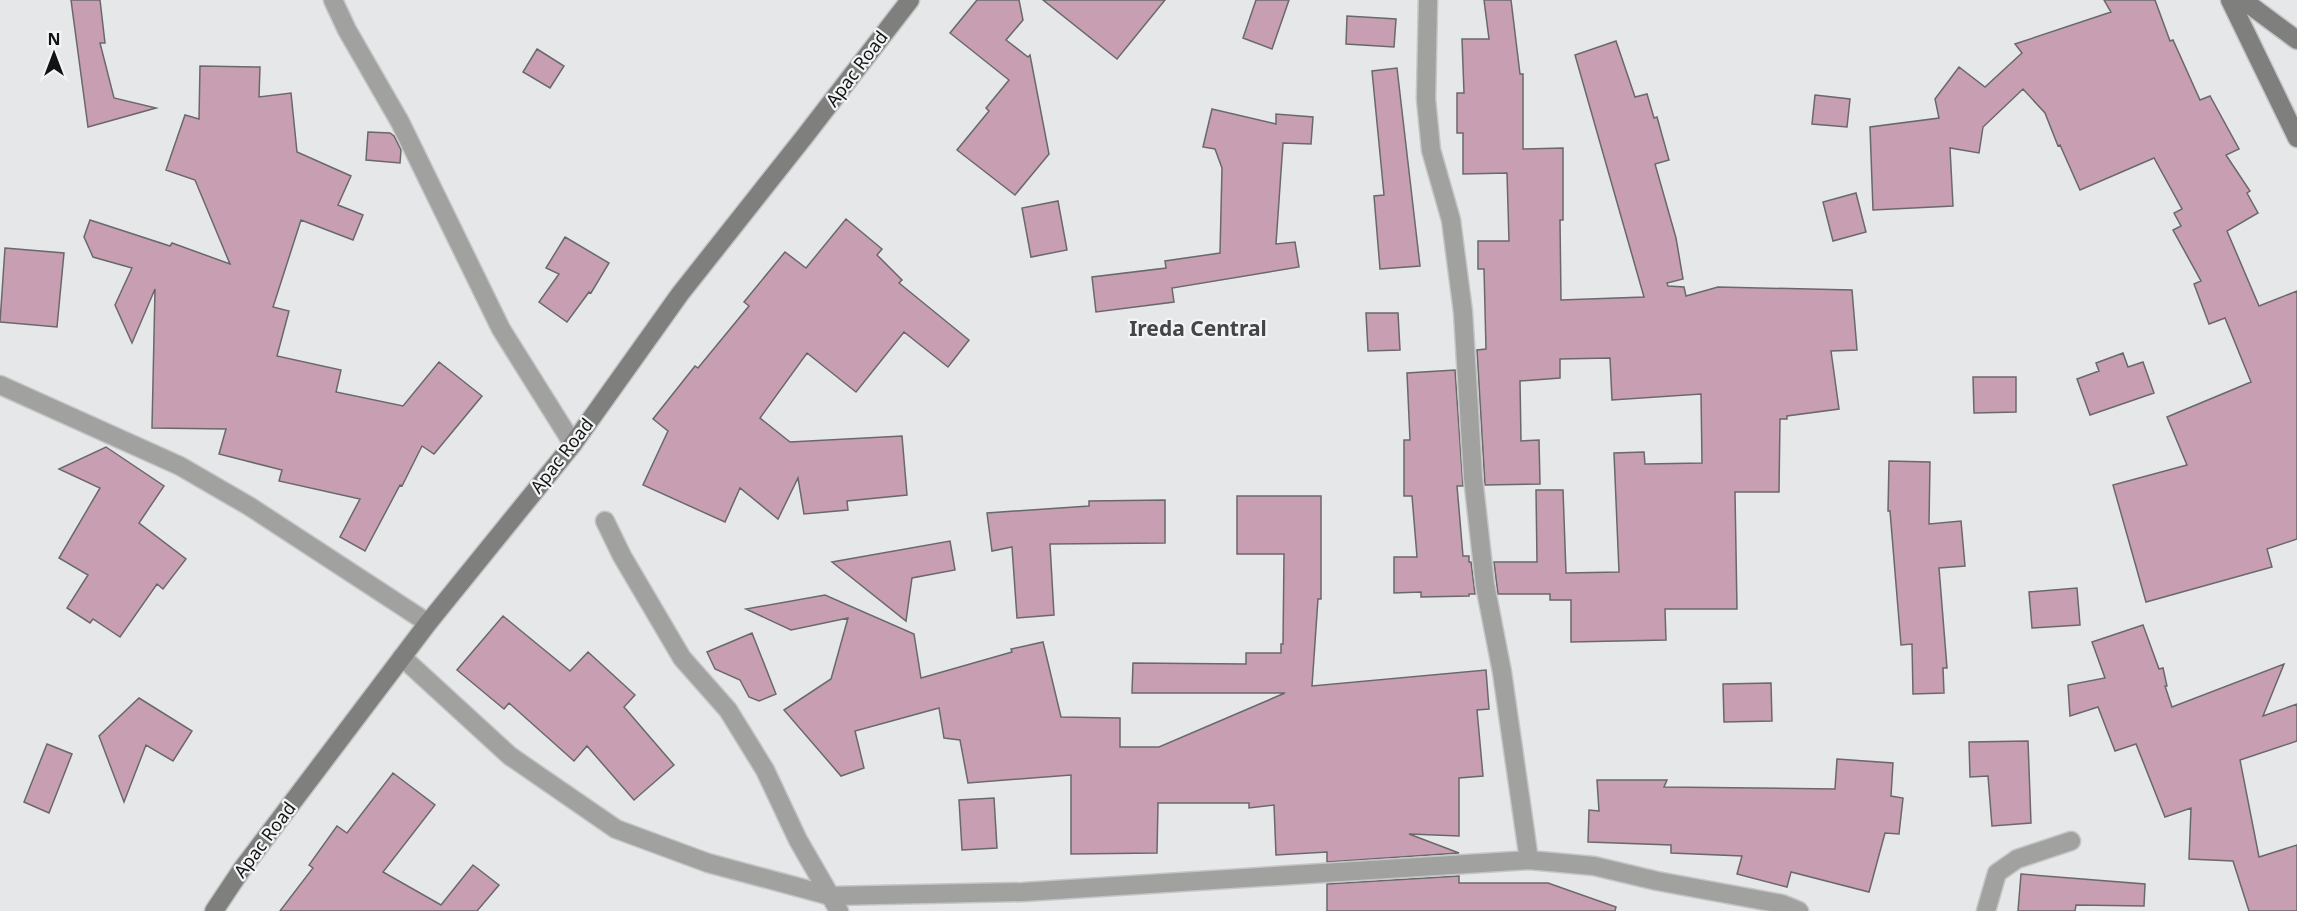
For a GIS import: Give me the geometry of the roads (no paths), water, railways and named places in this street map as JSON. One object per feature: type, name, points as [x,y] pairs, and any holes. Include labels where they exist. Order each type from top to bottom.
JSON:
[{"type":"main road","name":"Apac Road","points":[[214,911],[242,869],[402,657],[573,444],[680,294],[910,0]]},
{"type":"main road","points":[[2230,0],[2297,138]]},
{"type":"main road","points":[[2243,0],[2297,40]]},
{"type":"street","points":[[333,0],[347,30],[400,122],[501,329],[573,444]]},
{"type":"street","points":[[1428,0],[1426,99],[1431,150],[1451,220],[1463,312],[1473,477],[1485,585],[1502,672],[1529,860]]},
{"type":"street","points":[[0,385],[180,466],[249,506],[428,623]]},
{"type":"street","points":[[605,521],[622,556],[682,658],[728,710],[765,770],[798,840],[835,903]]},
{"type":"street","points":[[402,657],[510,756],[616,829],[708,863],[835,903],[1529,860],[1594,866],[1658,881],[1782,904],[1799,911]]},
{"type":"street","points":[[1986,911],[1996,873],[2017,859],[2071,841]]},
{"type":"district","name":"Ireda Central","points":[[1198,329]]}]
